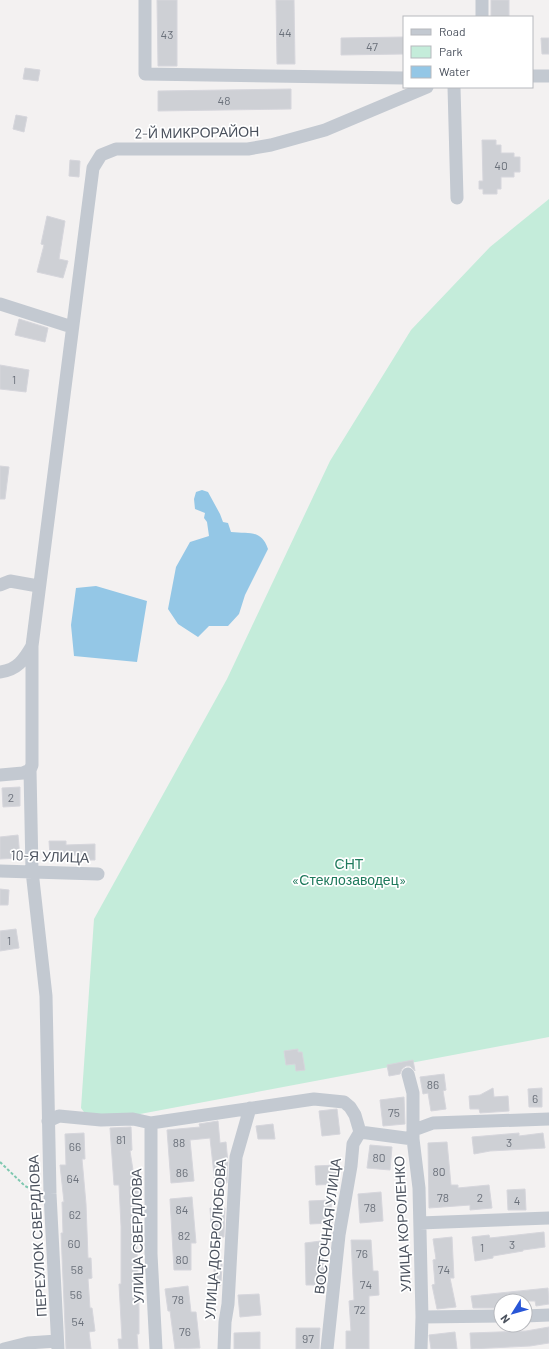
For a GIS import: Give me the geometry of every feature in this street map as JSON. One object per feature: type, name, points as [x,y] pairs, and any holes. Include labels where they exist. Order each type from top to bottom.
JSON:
[{"type":"street","points":[[145,0],[145,74],[403,78]]},
{"type":"street","points":[[482,0],[482,16]]},
{"type":"street","points":[[533,76],[549,76]]},
{"type":"street","name":"2-Й МИКРОРАЙОН","points":[[101,155],[116,149],[248,149],[284,143],[331,128],[425,88]]},
{"type":"street","points":[[454,88],[457,198]]},
{"type":"street","name":"ПЕРЕУЛОК СВЕРДЛОВА","points":[[58,1345],[50,1194],[46,996],[32,871],[30,770],[32,765],[32,646],[38,586],[93,168],[101,155]]},
{"type":"street","points":[[0,304],[72,327]]},
{"type":"street","points":[[0,585],[10,581],[38,586]]},
{"type":"street","points":[[0,672],[15,668],[23,661],[32,646]]},
{"type":"street","points":[[0,775],[23,773],[30,770]]},
{"type":"street","name":"10-Я УЛИЦА","points":[[0,871],[98,874]]},
{"type":"street","name":"УЛИЦА КОРОЛЕНКО","points":[[408,1074],[413,1093],[413,1134],[419,1188],[422,1317],[421,1349]]},
{"type":"street","points":[[48,1121],[59,1116],[101,1120],[132,1119],[151,1123],[314,1099],[344,1102],[350,1107],[355,1115],[360,1132],[413,1134],[433,1123],[549,1119]]},
{"type":"street","name":"УЛИЦА ДОБРОЛЮБОВА","points":[[224,1349],[236,1157],[250,1108]]},
{"type":"street","name":"УЛИЦА СВЕРДЛОВА","points":[[151,1123],[151,1254],[156,1349]]},
{"type":"street","name":"ВОСТОЧНАЯ УЛИЦА","points":[[327,1349],[339,1235],[351,1166],[353,1144],[360,1132]]},
{"type":"street","points":[[420,1223],[549,1218]]},
{"type":"street","points":[[533,1316],[549,1315]]},
{"type":"street","points":[[422,1317],[493,1316]]},
{"type":"street","points":[[4,1349],[22,1344],[58,1345]]},
{"type":"path","points":[[0,1162],[25,1186],[36,1192],[50,1194]]},
{"type":"green space","name":"СНТ «Стеклозаводец»","points":[[549,199],[549,1037],[92,1123],[81,1108],[94,919],[227,679],[330,461],[411,330],[490,247]]},
{"type":"water","points":[[202,490],[208,492],[223,522],[228,523],[231,532],[258,535],[262,538],[268,549],[245,595],[239,614],[228,626],[209,626],[198,637],[178,624],[168,609],[176,567],[190,542],[209,536],[207,522],[204,518],[205,513],[195,509],[194,499],[196,492]]},
{"type":"water","points":[[96,586],[147,601],[137,662],[74,656],[71,625],[76,588]]},
{"type":"building","points":[[157,0],[177,0],[177,66],[158,66]]},
{"type":"building","points":[[276,0],[294,0],[295,64],[277,64]]},
{"type":"building","points":[[491,0],[509,0],[509,16],[491,16]]},
{"type":"building","points":[[403,37],[403,54],[341,55],[341,38]]},
{"type":"building","points":[[541,38],[549,38],[549,54],[542,54]]},
{"type":"building","points":[[25,68],[40,70],[38,81],[23,79]]},
{"type":"building","points":[[291,89],[291,109],[158,111],[158,91]]},
{"type":"building","points":[[16,115],[27,117],[24,132],[13,129]]},
{"type":"building","points":[[482,140],[496,140],[496,145],[501,145],[501,153],[514,153],[514,157],[520,157],[520,172],[514,172],[514,177],[501,177],[501,189],[497,189],[497,194],[483,194],[483,189],[479,189],[479,181],[483,181]]},
{"type":"building","points":[[70,160],[80,161],[79,177],[69,176]]},
{"type":"building","points":[[47,216],[65,221],[59,259],[68,261],[63,278],[37,272],[44,245],[41,244]]},
{"type":"building","points":[[19,319],[48,328],[45,342],[15,335]]},
{"type":"building","points":[[0,365],[29,370],[26,392],[0,389]]},
{"type":"building","points":[[0,466],[9,467],[5,499],[0,499]]},
{"type":"building","points":[[20,787],[20,806],[3,807],[2,788]]},
{"type":"building","points":[[18,835],[20,858],[0,859],[0,837]]},
{"type":"building","points":[[49,841],[66,841],[66,845],[95,844],[95,860],[79,860],[79,855],[50,856]]},
{"type":"building","points":[[0,889],[9,890],[8,905],[0,905]]},
{"type":"building","points":[[16,929],[19,948],[0,951],[0,931]]},
{"type":"building","points":[[298,1049],[298,1052],[302,1052],[305,1070],[296,1071],[295,1064],[286,1065],[284,1051]]},
{"type":"building","points":[[413,1060],[415,1071],[410,1066],[406,1066],[402,1069],[400,1074],[389,1076],[387,1065]]},
{"type":"building","points":[[444,1074],[446,1090],[443,1091],[446,1109],[431,1111],[428,1093],[423,1094],[420,1077]]},
{"type":"building","points":[[493,1088],[494,1097],[508,1096],[509,1111],[480,1113],[479,1109],[470,1109],[469,1096],[480,1095]]},
{"type":"building","points":[[542,1088],[542,1107],[529,1107],[528,1089]]},
{"type":"building","points":[[404,1097],[405,1124],[383,1126],[380,1100]]},
{"type":"building","points":[[337,1109],[340,1134],[322,1136],[319,1111]]},
{"type":"building","points":[[218,1121],[220,1143],[226,1142],[228,1163],[227,1183],[215,1184],[210,1138],[190,1140],[194,1181],[171,1183],[167,1130],[200,1127],[199,1124]]},
{"type":"building","points":[[273,1124],[275,1139],[258,1139],[256,1126]]},
{"type":"building","points":[[131,1127],[132,1150],[130,1151],[136,1189],[138,1189],[140,1214],[136,1215],[139,1334],[137,1334],[138,1349],[119,1349],[118,1339],[122,1339],[119,1284],[121,1284],[121,1226],[119,1185],[114,1185],[110,1128]]},
{"type":"building","points":[[84,1133],[85,1159],[82,1159],[86,1204],[88,1258],[91,1258],[92,1278],[88,1279],[90,1308],[92,1308],[95,1331],[89,1332],[91,1349],[66,1349],[61,1233],[63,1233],[62,1202],[64,1202],[60,1165],[66,1165],[65,1134]]},
{"type":"building","points":[[519,1133],[519,1136],[543,1133],[545,1148],[490,1151],[474,1154],[472,1137]]},
{"type":"building","points":[[447,1142],[451,1185],[458,1185],[458,1188],[489,1185],[492,1208],[470,1210],[470,1205],[429,1208],[428,1143]]},
{"type":"building","points":[[370,1145],[392,1147],[390,1170],[367,1168]]},
{"type":"building","points":[[337,1165],[337,1184],[316,1185],[315,1166]]},
{"type":"building","points":[[525,1189],[526,1210],[508,1210],[507,1190]]},
{"type":"building","points":[[381,1192],[383,1221],[360,1223],[358,1194]]},
{"type":"building","points":[[192,1197],[196,1243],[191,1243],[191,1270],[174,1270],[170,1199]]},
{"type":"building","points":[[331,1200],[332,1223],[310,1224],[309,1201]]},
{"type":"building","points":[[210,1208],[225,1208],[224,1237],[212,1238]]},
{"type":"building","points":[[544,1232],[545,1247],[493,1256],[493,1258],[475,1261],[472,1237],[489,1235],[490,1238]]},
{"type":"building","points":[[452,1237],[454,1278],[450,1278],[456,1307],[437,1309],[432,1285],[435,1284],[433,1260],[436,1259],[433,1239]]},
{"type":"building","points":[[351,1240],[371,1240],[373,1271],[378,1271],[379,1295],[369,1296],[369,1349],[346,1349],[346,1331],[351,1331],[349,1301],[354,1300]]},
{"type":"building","points":[[321,1241],[324,1264],[324,1285],[306,1285],[305,1243]]},
{"type":"building","points":[[214,1264],[222,1264],[221,1285],[214,1285]]},
{"type":"building","points":[[188,1286],[191,1312],[196,1312],[200,1348],[175,1349],[170,1311],[168,1311],[165,1289]]},
{"type":"building","points":[[548,1288],[549,1304],[536,1306],[535,1301],[533,1301],[533,1293],[500,1293]]},
{"type":"building","points":[[259,1294],[261,1315],[240,1317],[238,1295]]},
{"type":"building","points":[[493,1294],[493,1308],[473,1308],[471,1296]]},
{"type":"building","points":[[549,1327],[549,1343],[530,1346],[471,1349],[470,1333],[533,1333],[533,1330]]},
{"type":"building","points":[[296,1328],[320,1328],[319,1349],[296,1349]]},
{"type":"building","points":[[260,1332],[260,1349],[234,1349],[234,1333]]},
{"type":"building","points":[[455,1332],[457,1349],[431,1349],[429,1335]]}]
